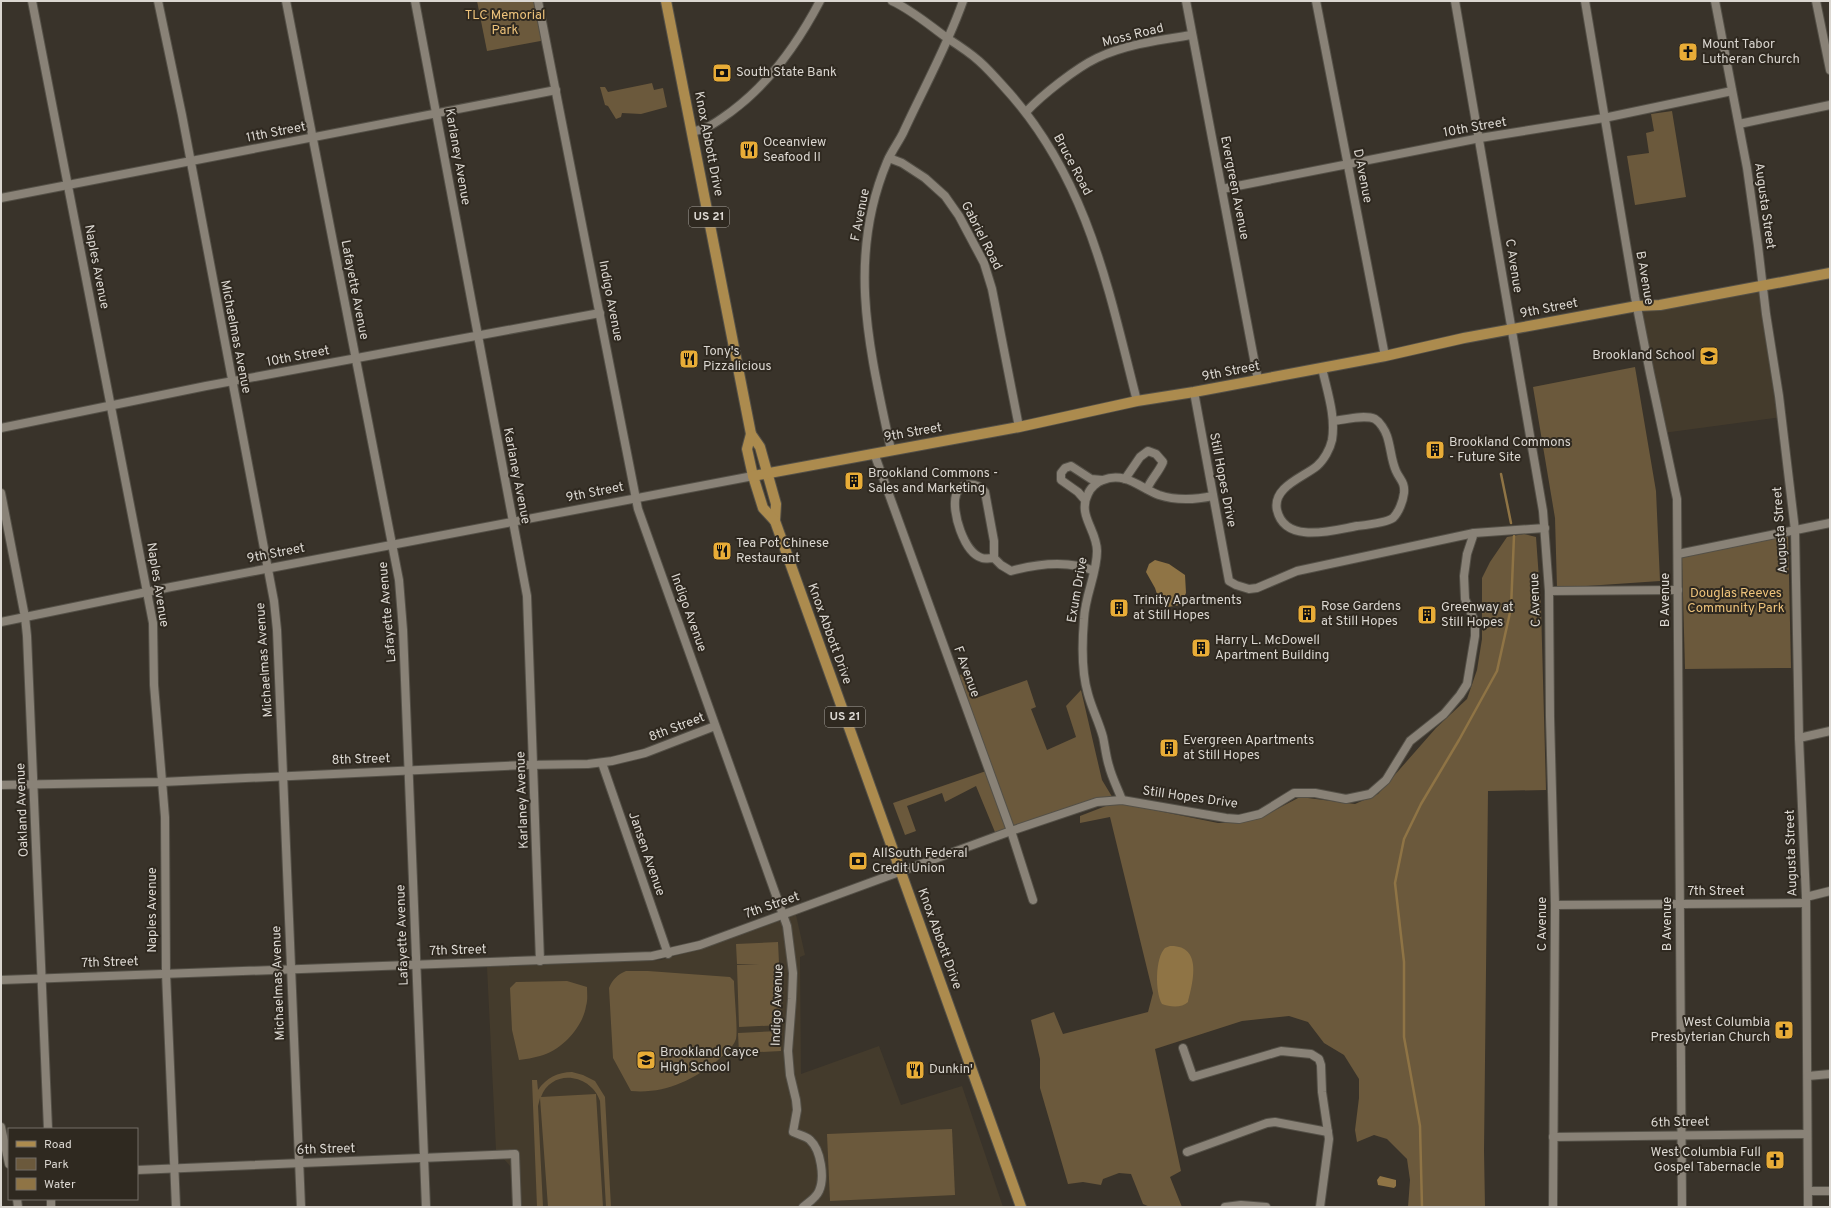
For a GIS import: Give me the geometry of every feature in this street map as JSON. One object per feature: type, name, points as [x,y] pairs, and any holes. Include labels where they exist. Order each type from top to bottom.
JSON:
[{"type":"main road","name":"Knox Abbott Drive","points":[[666,1],[751,434],[760,447],[766,474],[776,504],[775,521]]},
{"type":"main road","name":"9th Street","points":[[753,476],[1019,426],[1137,401],[1194,392],[1385,356],[1464,338],[1637,306],[1660,304],[1830,273]]},
{"type":"main road","name":"Knox Abbott Drive","points":[[751,434],[747,449],[753,476],[763,508],[775,521],[1021,1207]]},
{"type":"street","name":"Naples Avenue","points":[[32,1],[153,623],[154,685],[165,817],[166,973],[176,1207]]},
{"type":"street","name":"Michaelmas Avenue","points":[[158,1],[268,569],[277,630],[301,1207]]},
{"type":"street","name":"Lafayette Avenue","points":[[286,1],[393,545],[400,592],[426,1207]]},
{"type":"street","name":"Karlaney Avenue","points":[[415,1],[437,112],[528,608],[540,961]]},
{"type":"street","name":"Indigo Avenue","points":[[538,1],[638,509],[784,915],[790,944],[793,973],[788,1050],[790,1075],[797,1110],[793,1132],[811,1141],[820,1155],[820,1187],[816,1195],[803,1207]]},
{"type":"street","points":[[692,132],[706,129],[718,122],[746,101],[765,82],[793,47],[820,1]]},
{"type":"street","name":"Bruce Road","points":[[892,1],[913,12],[985,66],[1026,112],[1054,154],[1073,191],[1090,230],[1101,262],[1137,401]]},
{"type":"street","name":"F Avenue","points":[[891,450],[869,344],[864,292],[866,248],[872,207],[889,158],[934,70],[963,1]]},
{"type":"street","name":"Evergreen Avenue","points":[[1186,1],[1258,380]]},
{"type":"street","name":"D Avenue","points":[[1316,1],[1385,356]]},
{"type":"street","name":"C Avenue","points":[[1455,1],[1471,102],[1480,138],[1545,528],[1549,591],[1550,717],[1555,905],[1553,1207]]},
{"type":"street","name":"B Avenue","points":[[1585,1],[1637,306],[1677,499],[1682,1207]]},
{"type":"street","name":"Augusta Street","points":[[1715,1],[1747,168],[1769,338],[1779,396],[1795,530],[1799,738],[1806,900],[1808,1207]]},
{"type":"street","points":[[1816,1],[1830,70]]},
{"type":"street","name":"Moss Road","points":[[1026,112],[1053,88],[1097,58],[1131,46],[1192,35]]},
{"type":"street","name":"11th Street","points":[[1,198],[556,90]]},
{"type":"street","name":"10th Street","points":[[1222,189],[1480,138],[1604,118],[1732,91]]},
{"type":"street","points":[[1739,124],[1830,105]]},
{"type":"street","name":"Gabriel Road","points":[[889,158],[902,163],[925,178],[945,196],[959,216],[984,264],[992,289],[1019,426]]},
{"type":"street","name":"10th Street","points":[[1,428],[232,382],[600,312]]},
{"type":"street","points":[[1322,368],[1333,421],[1332,440],[1327,453],[1318,465],[1286,486],[1279,498],[1277,509],[1281,520],[1288,527],[1304,533],[1319,533],[1376,523],[1392,518],[1400,508],[1404,494],[1403,481],[1393,464],[1387,436],[1382,426],[1374,419],[1365,417],[1333,421]]},
{"type":"street","name":"Still Hopes Drive","points":[[1194,392],[1230,581],[1236,585],[1249,589],[1257,588],[1297,571],[1474,533],[1545,528]]},
{"type":"street","points":[[1125,479],[1140,457],[1148,451],[1156,454],[1163,462],[1147,489]]},
{"type":"street","name":"F Avenue","points":[[874,453],[1011,831],[1033,900]]},
{"type":"street","points":[[1103,480],[1092,488],[1085,500],[1078,492],[1061,480],[1061,473],[1065,468],[1071,466],[1091,479],[1125,479],[1140,484],[1159,495],[1181,500],[1199,499],[1213,496]]},
{"type":"street","name":"9th Street","points":[[1,622],[148,592],[753,476]]},
{"type":"street","points":[[994,558],[982,558],[972,552],[962,537],[957,516],[955,496],[959,489],[966,484],[980,486],[984,492],[994,542],[994,558],[1001,565],[1011,571],[1031,566],[1050,565],[1084,566],[1094,571]]},
{"type":"street","name":"Oakland Avenue","points":[[1,493],[25,617],[34,784],[48,1128]]},
{"type":"street","name":"Exum Drive","points":[[1085,500],[1084,509],[1088,523],[1096,538],[1097,551],[1084,617],[1083,654],[1087,687],[1103,735],[1109,767],[1122,800]]},
{"type":"street","points":[[1678,554],[1830,523]]},
{"type":"street","name":"Still Hopes Drive","points":[[902,872],[1011,831],[1097,802],[1122,800],[1239,819],[1260,814],[1294,793],[1315,793],[1346,798],[1370,794],[1386,780],[1410,741],[1444,714],[1467,684],[1475,636],[1475,622],[1466,599],[1464,576],[1467,554],[1474,533]]},
{"type":"street","points":[[1549,591],[1678,590]]},
{"type":"street","name":"8th Street","points":[[1,785],[162,782],[408,770],[602,763],[645,753],[716,726]]},
{"type":"street","points":[[1799,738],[1830,731]]},
{"type":"street","name":"Jansen Avenue","points":[[602,763],[668,954]]},
{"type":"street","name":"7th Street","points":[[1,980],[166,973],[623,959],[668,954],[700,945],[902,872]]},
{"type":"street","name":"7th Street","points":[[1555,905],[1680,904],[1806,900],[1830,892]]},
{"type":"street","points":[[1183,1048],[1193,1077],[1281,1051],[1311,1054],[1319,1059],[1321,1065],[1322,1092],[1329,1139],[1320,1207]]},
{"type":"street","points":[[1808,1076],[1830,1074]]},
{"type":"street","points":[[1187,1152],[1267,1123],[1274,1122],[1328,1132]]},
{"type":"street","points":[[1,1127],[8,1159]]},
{"type":"street","name":"6th Street","points":[[1553,1137],[1807,1134]]},
{"type":"street","name":"6th Street","points":[[138,1170],[515,1154],[518,1207]]},
{"type":"street","points":[[1808,1191],[1830,1191]]},
{"type":"street","points":[[1225,1207],[1241,1205],[1266,1207]]},
{"type":"shaded area","name":"Brookland School","points":[[1763,285],[1782,417],[1663,433],[1637,306]]},
{"type":"shaded area","name":"Brookland Cayce High School","points":[[796,915],[805,955],[800,957],[801,1074],[879,1046],[901,1105],[962,1086],[1003,1207],[512,1207],[510,1166],[496,1150],[487,967],[661,960],[699,949]]},
{"type":"green space","name":"TLC Memorial Park","points":[[477,1],[538,1],[546,40],[487,51]]},
{"type":"green space","points":[[652,83],[654,90],[663,88],[667,107],[641,114],[622,113],[621,117],[616,119],[608,106],[605,105],[600,87],[605,87],[608,92]]},
{"type":"green space","points":[[1672,111],[1686,197],[1635,205],[1627,156],[1649,153],[1646,133],[1654,131],[1651,114]]},
{"type":"green space","points":[[1635,367],[1656,491],[1660,581],[1557,588],[1555,518],[1533,387]]},
{"type":"green space","points":[[1524,534],[1536,537],[1541,607],[1546,790],[1488,791],[1484,1151],[1485,1207],[1408,1207],[1410,1180],[1407,1159],[1387,1139],[1374,1135],[1357,1142],[1355,1130],[1359,1098],[1359,1079],[1344,1055],[1324,1043],[1308,1022],[1289,1016],[1242,1021],[1155,1049],[1181,1171],[1170,1177],[1182,1207],[1150,1207],[1143,1204],[1131,1174],[1119,1173],[1103,1179],[1101,1185],[1083,1182],[1068,1184],[1040,1088],[1040,1059],[1031,1020],[1054,1012],[1063,1034],[1148,1012],[1153,993],[1110,817],[1080,823],[1080,816],[1111,804],[1124,804],[1218,823],[1240,823],[1262,817],[1300,797],[1355,804],[1378,794],[1436,728],[1467,699],[1477,670],[1482,639],[1482,578],[1490,562],[1507,537]]},
{"type":"green space","name":"Douglas Reeves Community Park","points":[[1788,534],[1791,668],[1685,669],[1683,556]]},
{"type":"green space","points":[[967,672],[976,698],[1027,680],[1036,707],[1031,709],[1047,750],[1076,737],[1066,706],[1081,690],[1102,780],[1114,800],[997,837],[976,786],[945,802],[942,793],[907,806],[916,831],[905,835],[893,803],[989,770],[955,677]]},
{"type":"green space","points":[[778,942],[782,1025],[739,1027],[737,965],[759,964],[737,964],[736,944]]},
{"type":"green space","points":[[626,971],[648,971],[730,977],[734,981],[736,1020],[736,1039],[733,1045],[718,1060],[688,1080],[666,1088],[631,1091],[613,1058],[609,988],[612,982],[620,974]]},
{"type":"green space","points":[[567,981],[587,987],[587,1004],[576,1030],[556,1049],[540,1056],[519,1060],[512,1030],[510,988],[516,982]]},
{"type":"green space","points":[[780,1031],[781,1051],[739,1053],[738,1033]]},
{"type":"green space","points":[[572,1072],[583,1075],[595,1081],[605,1097],[611,1207],[606,1207],[600,1101],[595,1092],[589,1085],[580,1080],[562,1078],[546,1088],[541,1097],[596,1094],[603,1207],[548,1207],[540,1098],[538,1106],[543,1207],[537,1207],[532,1080],[537,1080],[538,1090],[553,1076]]},
{"type":"green space","points":[[952,1129],[955,1195],[830,1201],[827,1134]]},
{"type":"water","points":[[1155,560],[1169,564],[1185,575],[1186,593],[1180,605],[1168,607],[1162,603],[1154,603],[1157,594],[1146,572],[1149,564]]},
{"type":"water","points":[[1170,946],[1180,947],[1192,958],[1193,975],[1188,1002],[1179,1006],[1162,1004],[1158,992],[1157,975],[1159,959],[1165,948]]},
{"type":"water","points":[[1380,1176],[1396,1180],[1396,1186],[1394,1188],[1378,1185],[1377,1180]]},
{"type":"waterway","points":[[1501,474],[1511,523]]},
{"type":"waterway","points":[[1422,1207],[1420,1126],[1404,1037],[1404,962],[1395,883],[1404,839],[1421,804],[1459,740],[1497,671],[1511,608],[1514,536]]},
{"type":"place","name":"Mount Tabor Lutheran Church","points":[[1688,52]]},
{"type":"place","name":"South State Bank","points":[[722,73]]},
{"type":"place","name":"Oceanview Seafood II","points":[[749,150]]},
{"type":"place","name":"Brookland School","points":[[1709,356]]},
{"type":"place","name":"Tony's Pizzalicious","points":[[689,359]]},
{"type":"place","name":"Brookland Commons - Future Site","points":[[1435,450]]},
{"type":"place","name":"Brookland Commons - Sales and Marketing","points":[[854,481]]},
{"type":"place","name":"Tea Pot Chinese Restaurant","points":[[722,551]]},
{"type":"place","name":"Trinity Apartments at Still Hopes","points":[[1119,608]]},
{"type":"place","name":"Rose Gardens at Still Hopes","points":[[1307,614]]},
{"type":"place","name":"Greenway at Still Hopes","points":[[1427,615]]},
{"type":"place","name":"Harry L. McDowell Apartment Building","points":[[1201,648]]},
{"type":"place","name":"Evergreen Apartments at Still Hopes","points":[[1169,748]]},
{"type":"place","name":"AllSouth Federal Credit Union","points":[[858,861]]},
{"type":"place","name":"West Columbia Presbyterian Church","points":[[1784,1030]]},
{"type":"place","name":"Brookland Cayce High School","points":[[646,1060]]},
{"type":"place","name":"Dunkin'","points":[[915,1070]]},
{"type":"place","name":"West Columbia Full Gospel Tabernacle","points":[[1775,1160]]}]
